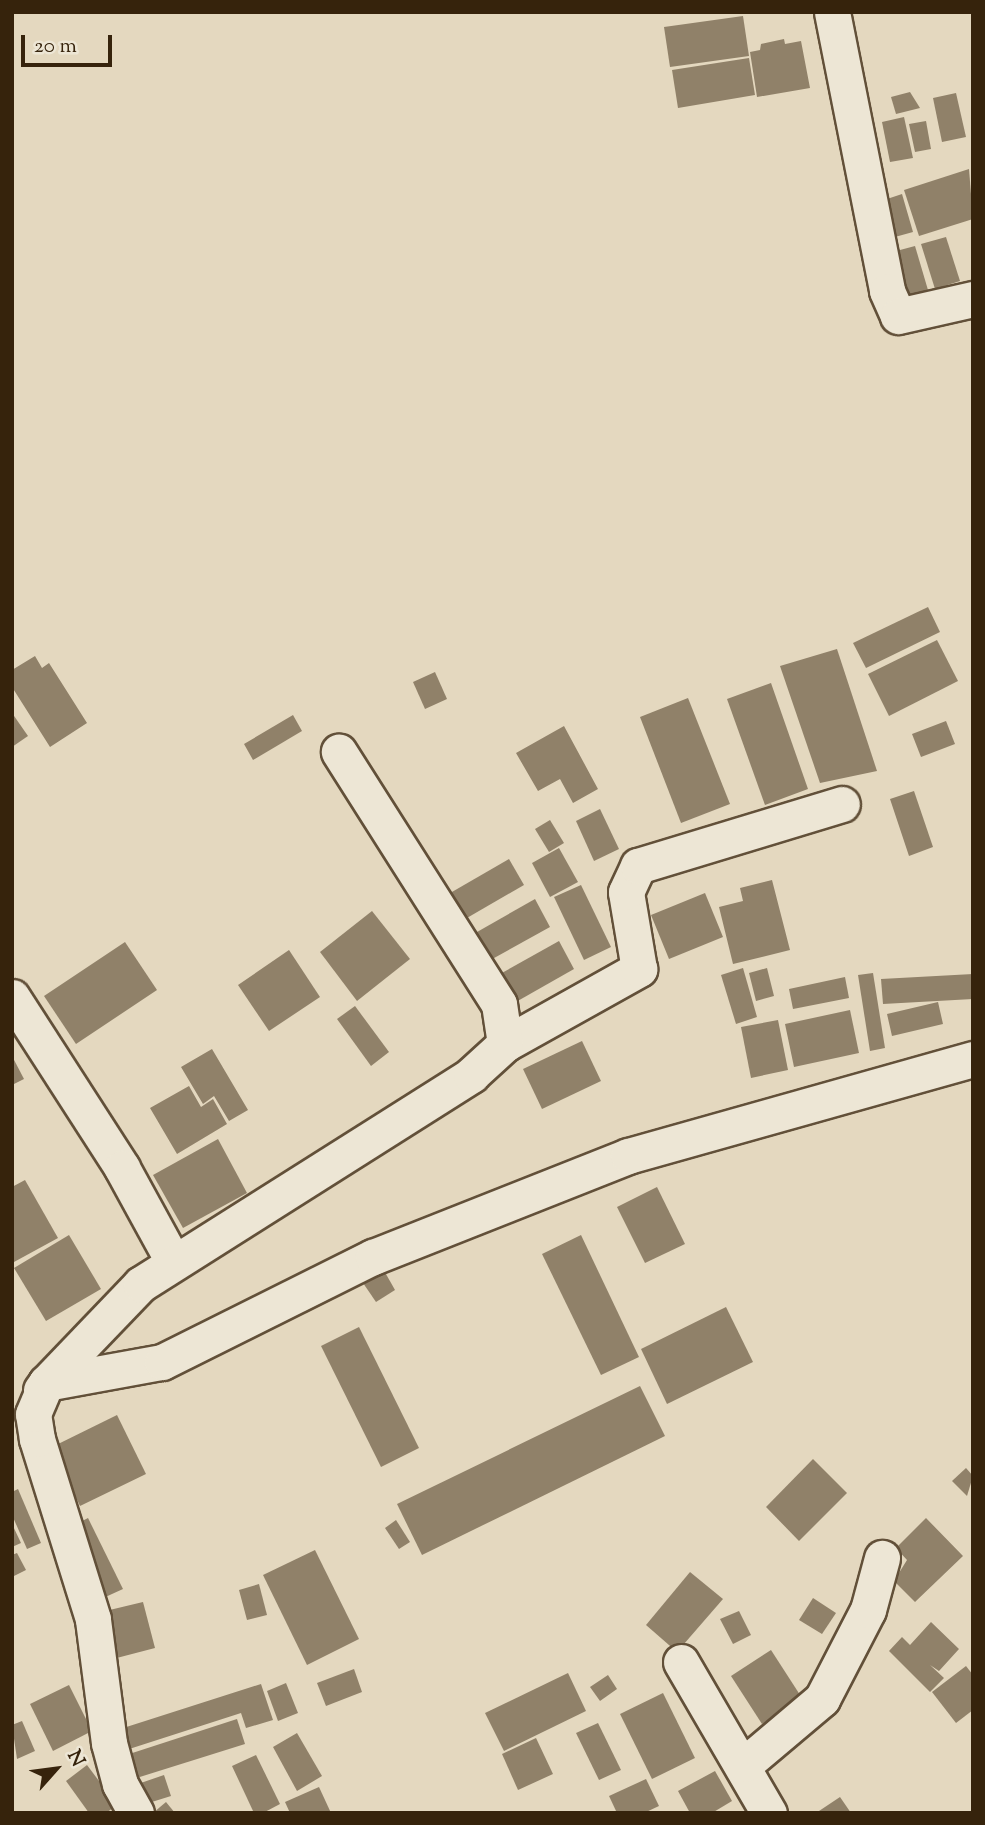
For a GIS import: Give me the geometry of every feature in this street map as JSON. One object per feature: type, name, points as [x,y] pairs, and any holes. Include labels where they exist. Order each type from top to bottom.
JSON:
[{"type":"street","points":[[832,12],[887,291],[898,316],[973,299]]},
{"type":"street","points":[[339,752],[499,1004],[505,1044]]},
{"type":"street","points":[[12,1406],[36,1398],[110,1310],[173,1261],[471,1075],[505,1044],[639,969],[626,892],[638,866],[842,804]]},
{"type":"street","points":[[12,997],[122,1168],[173,1261]]},
{"type":"street","points":[[46,1383],[162,1362],[373,1257],[628,1156],[973,1059]]},
{"type":"street","points":[[46,1383],[33,1414],[37,1439],[93,1619],[111,1754],[136,1813]]},
{"type":"street","points":[[745,1764],[821,1699],[868,1610],[882,1558]]},
{"type":"street","points":[[681,1662],[745,1764],[769,1813]]},
{"type":"building","points":[[743,16],[749,56],[670,67],[664,27]]},
{"type":"building","points":[[784,39],[785,44],[801,41],[810,88],[757,97],[750,52],[760,50],[761,44]]},
{"type":"building","points":[[749,58],[755,95],[678,108],[672,70]]},
{"type":"building","points":[[910,92],[920,108],[896,114],[891,97]]},
{"type":"building","points":[[956,93],[966,137],[942,142],[933,98]]},
{"type":"building","points":[[904,117],[913,158],[890,162],[882,122]]},
{"type":"building","points":[[926,121],[931,149],[915,152],[909,124]]},
{"type":"building","points":[[969,169],[973,219],[919,236],[904,190]]},
{"type":"building","points":[[902,194],[913,232],[884,240],[872,204]]},
{"type":"building","points":[[946,237],[960,281],[935,289],[921,244]]},
{"type":"building","points":[[915,246],[928,290],[897,299],[885,254]]},
{"type":"building","points":[[928,607],[940,632],[866,668],[853,643]]},
{"type":"building","points":[[937,640],[958,681],[889,716],[868,674]]},
{"type":"building","points":[[837,649],[877,771],[820,783],[780,666]]},
{"type":"building","points":[[35,656],[42,668],[49,663],[87,723],[50,747],[12,687],[12,670]]},
{"type":"building","points":[[435,672],[447,699],[425,709],[413,682]]},
{"type":"building","points":[[771,683],[808,789],[765,805],[727,699]]},
{"type":"building","points":[[688,698],[730,804],[681,823],[640,717]]},
{"type":"building","points":[[12,713],[28,736],[12,747]]},
{"type":"building","points":[[293,715],[302,731],[253,760],[244,744]]},
{"type":"building","points":[[946,721],[955,744],[921,757],[912,734]]},
{"type":"building","points":[[564,726],[598,789],[573,803],[560,779],[538,791],[516,753]]},
{"type":"building","points":[[914,791],[933,847],[909,856],[890,799]]},
{"type":"building","points":[[600,809],[619,849],[594,861],[576,821]]},
{"type":"building","points":[[550,820],[564,843],[549,852],[535,829]]},
{"type":"building","points":[[559,848],[578,882],[550,897],[532,863]]},
{"type":"building","points":[[509,859],[524,885],[460,922],[445,896]]},
{"type":"building","points":[[772,880],[790,950],[733,964],[719,907],[743,901],[740,888]]},
{"type":"building","points":[[581,885],[611,947],[584,960],[554,897]]},
{"type":"building","points":[[705,893],[723,937],[669,959],[651,915]]},
{"type":"building","points":[[535,899],[550,927],[485,963],[470,936]]},
{"type":"building","points":[[372,911],[410,959],[357,1001],[320,952]]},
{"type":"building","points":[[559,941],[574,969],[507,1007],[491,979]]},
{"type":"building","points":[[125,942],[157,990],[76,1044],[44,996]]},
{"type":"building","points":[[289,950],[320,997],[269,1031],[238,985]]},
{"type":"building","points":[[743,968],[757,1017],[736,1024],[721,975]]},
{"type":"building","points":[[767,968],[774,996],[756,1001],[749,973]]},
{"type":"building","points":[[873,973],[885,1048],[870,1051],[858,975]]},
{"type":"building","points":[[973,974],[973,999],[883,1004],[881,979]]},
{"type":"building","points":[[845,977],[849,998],[793,1009],[789,989]]},
{"type":"building","points":[[938,1002],[943,1024],[892,1036],[887,1014]]},
{"type":"building","points":[[355,1006],[389,1052],[371,1066],[337,1019]]},
{"type":"building","points":[[850,1010],[859,1053],[794,1067],[785,1024]]},
{"type":"building","points":[[778,1020],[788,1070],[751,1078],[741,1027]]},
{"type":"building","points":[[582,1041],[601,1081],[542,1109],[523,1069]]},
{"type":"building","points":[[212,1049],[248,1110],[229,1121],[214,1096],[203,1104],[181,1067]]},
{"type":"building","points":[[12,1056],[24,1079],[12,1085]]},
{"type":"building","points":[[189,1086],[201,1107],[213,1099],[227,1124],[177,1154],[150,1108]]},
{"type":"building","points":[[218,1139],[247,1193],[183,1228],[153,1175]]},
{"type":"building","points":[[25,1180],[58,1238],[14,1262],[12,1187]]},
{"type":"building","points":[[657,1187],[685,1244],[645,1263],[617,1207]]},
{"type":"building","points":[[69,1235],[101,1289],[46,1321],[14,1268]]},
{"type":"building","points":[[581,1235],[639,1357],[601,1375],[542,1254]]},
{"type":"building","points":[[382,1267],[395,1290],[376,1302],[361,1280]]},
{"type":"building","points":[[726,1307],[753,1362],[667,1404],[641,1349]]},
{"type":"building","points":[[359,1327],[419,1448],[381,1467],[321,1346]]},
{"type":"building","points":[[640,1386],[665,1436],[422,1555],[397,1504]]},
{"type":"building","points":[[117,1415],[146,1474],[80,1506],[52,1447]]},
{"type":"building","points":[[813,1459],[847,1493],[799,1541],[766,1507]]},
{"type":"building","points":[[966,1468],[973,1476],[967,1496],[952,1481]]},
{"type":"building","points":[[18,1489],[41,1543],[27,1549],[12,1515],[12,1492]]},
{"type":"building","points":[[88,1518],[123,1589],[101,1599],[67,1529]]},
{"type":"building","points":[[926,1518],[963,1556],[915,1602],[894,1581],[907,1560],[896,1548]]},
{"type":"building","points":[[396,1520],[410,1542],[399,1549],[385,1528]]},
{"type":"building","points":[[12,1524],[21,1543],[12,1547]]},
{"type":"building","points":[[315,1550],[359,1639],[307,1665],[263,1575]]},
{"type":"building","points":[[17,1553],[26,1570],[12,1577],[12,1555]]},
{"type":"building","points":[[690,1572],[723,1599],[677,1652],[646,1625]]},
{"type":"building","points":[[259,1584],[267,1615],[247,1620],[239,1590]]},
{"type":"building","points":[[813,1598],[836,1613],[822,1634],[799,1620]]},
{"type":"building","points":[[143,1602],[155,1648],[109,1660],[97,1613]]},
{"type":"building","points":[[739,1611],[751,1635],[733,1644],[720,1619]]},
{"type":"building","points":[[931,1622],[959,1649],[939,1671],[930,1665],[944,1678],[930,1692],[889,1651],[902,1637],[910,1645]]},
{"type":"building","points":[[771,1650],[802,1698],[762,1724],[731,1676]]},
{"type":"building","points":[[966,1666],[973,1675],[973,1710],[956,1723],[932,1692]]},
{"type":"building","points":[[354,1669],[362,1692],[326,1706],[317,1683]]},
{"type":"building","points":[[568,1673],[586,1711],[504,1751],[485,1713]]},
{"type":"building","points":[[608,1675],[617,1689],[600,1701],[590,1687]]},
{"type":"building","points":[[286,1683],[298,1713],[278,1721],[267,1691]]},
{"type":"building","points":[[261,1684],[273,1720],[246,1728],[241,1713],[123,1751],[117,1730]]},
{"type":"building","points":[[69,1685],[92,1731],[53,1751],[30,1704]]},
{"type":"building","points":[[663,1693],[695,1758],[652,1779],[620,1714]]},
{"type":"building","points":[[237,1719],[245,1744],[127,1781],[120,1757]]},
{"type":"building","points":[[22,1721],[35,1751],[17,1759],[12,1725]]},
{"type":"building","points":[[598,1723],[621,1770],[599,1780],[576,1733]]},
{"type":"building","points":[[297,1733],[322,1776],[297,1791],[273,1747]]},
{"type":"building","points":[[536,1738],[553,1774],[518,1790],[502,1754]]},
{"type":"building","points":[[256,1755],[280,1804],[263,1813],[254,1813],[232,1766]]},
{"type":"building","points":[[87,1765],[117,1805],[106,1813],[89,1813],[66,1781]]},
{"type":"building","points":[[715,1771],[732,1801],[712,1813],[690,1813],[678,1791]]},
{"type":"building","points":[[164,1775],[171,1796],[139,1806],[132,1786]]},
{"type":"building","points":[[646,1779],[659,1806],[644,1813],[617,1813],[609,1796]]},
{"type":"building","points":[[319,1787],[331,1813],[290,1813],[285,1802]]},
{"type":"building","points":[[840,1797],[851,1813],[816,1813]]},
{"type":"building","points":[[166,1802],[175,1813],[153,1813]]}]
